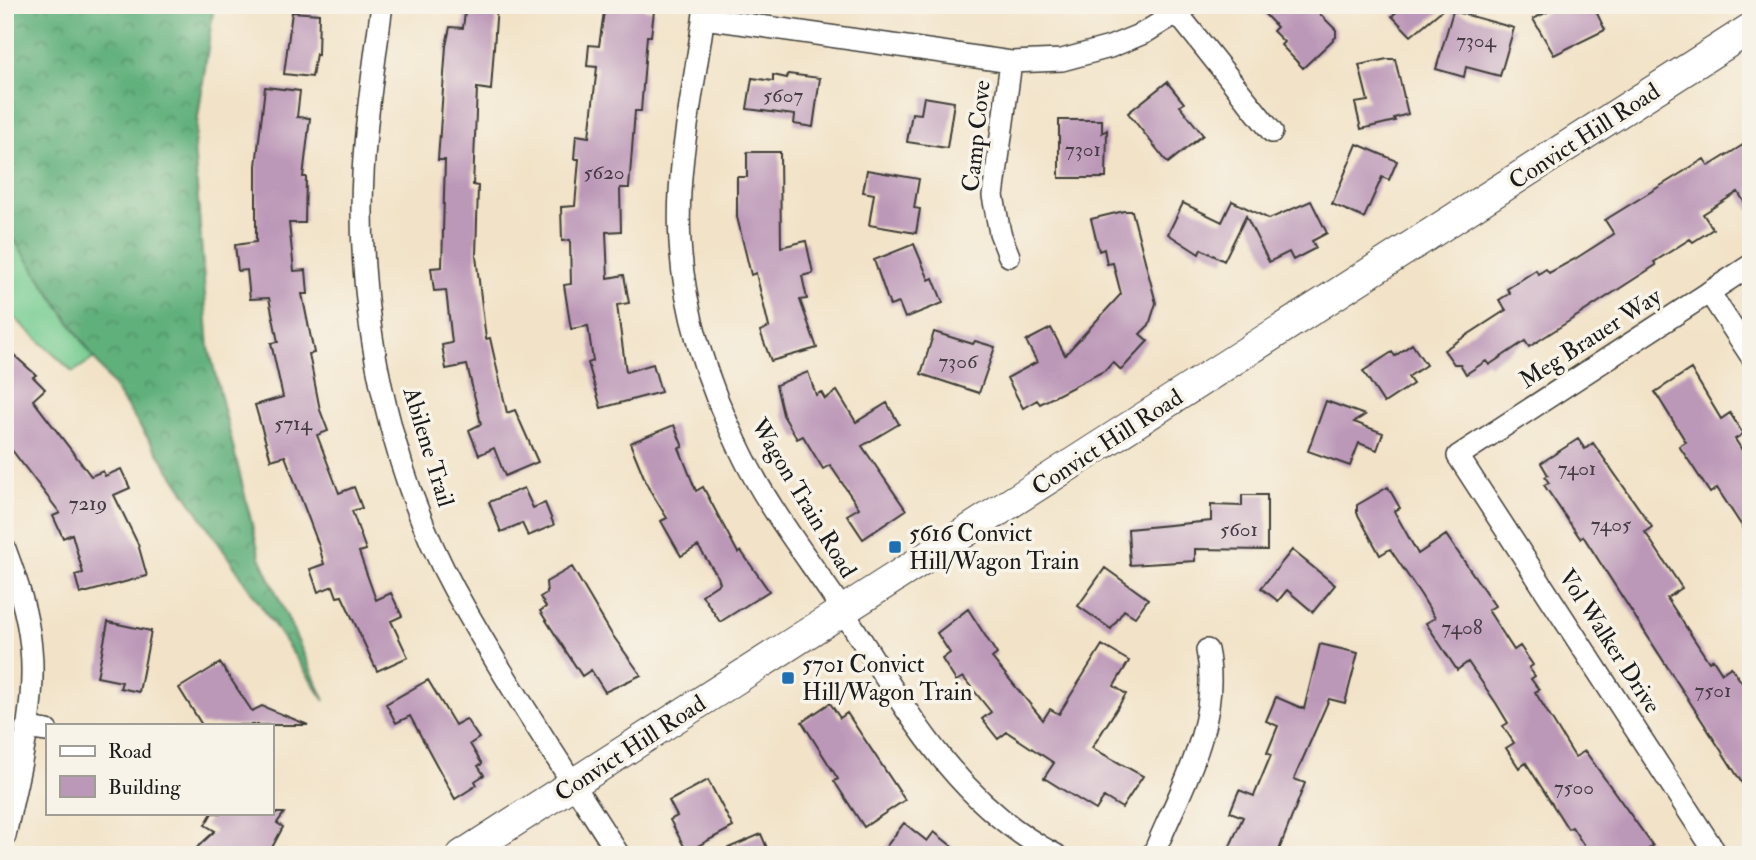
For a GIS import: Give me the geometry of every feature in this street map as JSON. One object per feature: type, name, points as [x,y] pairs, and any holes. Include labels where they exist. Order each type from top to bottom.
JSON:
[{"type":"street","name":"Abilene Trail","points":[[383,5],[367,127],[362,212],[368,302],[392,427],[427,527],[453,588],[619,855]]},
{"type":"street","points":[[704,12],[1011,62],[1085,55],[1144,33],[1184,10],[1272,132]]},
{"type":"street","name":"Wagon Train Road","points":[[704,12],[683,163],[680,242],[691,314],[712,385],[740,452],[913,723],[949,770],[1001,818],[1056,855]]},
{"type":"street","name":"Convict Hill Road","points":[[462,855],[1751,28]]},
{"type":"street","name":"Camp Cove","points":[[1009,256],[1000,233],[993,196],[1011,62]]},
{"type":"street","name":"Meg Brauer Way","points":[[1458,456],[1751,265]]},
{"type":"street","points":[[1709,292],[1751,355]]},
{"type":"street","name":"Vol Walker Drive","points":[[1458,456],[1717,855]]},
{"type":"street","points":[[5,549],[25,611],[31,648],[26,728],[5,836]]},
{"type":"street","points":[[1153,855],[1207,724],[1212,673],[1207,649]]},
{"type":"street","points":[[26,728],[46,732]]},
{"type":"green space","points":[[5,5],[214,5],[194,146],[209,348],[260,557],[325,701],[5,226]]},
{"type":"green space","points":[[5,226],[94,358],[73,372],[5,309]]},
{"type":"building","points":[[466,5],[497,5],[491,90],[477,88],[473,185],[478,186],[476,256],[486,339],[490,338],[507,413],[515,410],[538,462],[505,476],[494,448],[479,455],[469,430],[481,424],[467,365],[446,369],[442,345],[452,343],[446,290],[434,291],[431,268],[442,267],[445,160],[438,160],[446,46],[450,27],[463,28]]},
{"type":"building","points":[[605,5],[645,5],[644,9],[654,11],[651,36],[647,36],[641,111],[635,111],[629,188],[620,188],[621,231],[606,232],[608,278],[624,275],[629,303],[617,305],[626,372],[653,364],[661,392],[601,408],[588,363],[593,361],[588,326],[571,329],[564,285],[571,284],[570,240],[562,241],[561,207],[575,206],[579,159],[574,159],[576,135],[589,137],[597,67],[587,66],[589,45],[599,46]]},
{"type":"building","points":[[1256,5],[1300,5],[1307,13],[1314,8],[1336,30],[1336,37],[1303,68],[1281,45],[1284,42],[1273,31],[1277,27]]},
{"type":"building","points":[[1404,5],[1448,5],[1411,36],[1392,16]]},
{"type":"building","points":[[1561,5],[1593,5],[1605,30],[1554,55],[1533,19]]},
{"type":"building","points":[[1453,11],[1514,28],[1500,76],[1466,67],[1464,77],[1436,69]]},
{"type":"building","points":[[292,12],[319,14],[318,55],[316,54],[312,77],[284,74]]},
{"type":"building","points":[[1395,59],[1408,114],[1394,118],[1395,121],[1361,129],[1355,103],[1368,101],[1359,65]]},
{"type":"building","points":[[788,74],[820,78],[813,127],[794,124],[795,115],[747,109],[752,78],[773,81],[773,75],[787,78]]},
{"type":"building","points":[[1167,82],[1184,103],[1180,106],[1203,135],[1168,163],[1128,113]]},
{"type":"building","points":[[265,87],[300,91],[297,117],[310,118],[303,177],[306,177],[305,223],[289,223],[294,271],[306,270],[308,294],[302,294],[314,353],[309,354],[320,410],[328,431],[317,435],[339,493],[354,487],[362,508],[352,511],[366,550],[359,552],[376,600],[391,593],[402,616],[391,621],[408,657],[377,671],[342,596],[337,597],[333,586],[318,592],[310,569],[324,564],[319,546],[285,456],[271,460],[255,405],[283,397],[271,343],[278,342],[269,298],[250,299],[247,270],[238,271],[235,245],[256,242],[256,166]]},
{"type":"building","points":[[924,97],[954,102],[947,148],[907,142],[912,113],[921,114]]},
{"type":"building","points":[[1059,120],[1102,120],[1102,133],[1107,130],[1106,178],[1059,178]]},
{"type":"building","points":[[1751,140],[1751,213],[1738,192],[1703,214],[1713,229],[1693,242],[1690,239],[1654,262],[1656,265],[1529,347],[1525,341],[1489,365],[1486,361],[1466,374],[1460,364],[1454,364],[1444,350],[1506,310],[1499,300],[1510,293],[1507,289],[1536,270],[1538,274],[1546,269],[1549,273],[1575,259],[1614,234],[1605,220],[1704,159],[1709,166]]},
{"type":"building","points":[[1357,144],[1397,161],[1389,180],[1382,177],[1364,218],[1332,204]]},
{"type":"building","points":[[747,152],[780,152],[781,247],[806,241],[813,273],[802,276],[807,299],[800,300],[817,348],[771,361],[760,331],[769,327],[756,273],[751,275],[737,217],[737,177],[747,177]]},
{"type":"building","points":[[867,170],[919,179],[914,208],[920,209],[916,233],[869,225],[874,194],[863,192]]},
{"type":"building","points":[[1232,201],[1269,219],[1311,201],[1327,233],[1312,241],[1316,248],[1293,260],[1289,252],[1269,262],[1246,216],[1224,261],[1201,249],[1199,254],[1168,234],[1183,203],[1222,222]]},
{"type":"building","points":[[1132,211],[1156,303],[1149,325],[1140,334],[1148,341],[1121,370],[1113,362],[1106,370],[1040,404],[1037,400],[1023,408],[1007,378],[1037,362],[1026,341],[1051,328],[1065,355],[1121,294],[1113,263],[1107,264],[1104,249],[1099,251],[1091,219]]},
{"type":"building","points":[[914,244],[929,280],[933,278],[943,303],[905,318],[899,303],[890,306],[874,260]]},
{"type":"building","points":[[934,332],[973,344],[975,341],[995,347],[979,393],[921,374]]},
{"type":"building","points":[[1412,344],[1426,365],[1408,377],[1413,384],[1384,403],[1363,371],[1392,352],[1395,356]]},
{"type":"building","points":[[5,347],[36,375],[33,377],[45,389],[33,400],[91,476],[103,471],[105,476],[121,469],[130,488],[114,495],[138,544],[147,576],[80,594],[75,575],[83,573],[72,534],[63,538],[53,516],[60,513],[5,441]]},
{"type":"building","points":[[1691,369],[1721,419],[1730,413],[1743,434],[1735,439],[1751,464],[1751,540],[1717,488],[1710,493],[1679,446],[1686,442],[1655,392]]},
{"type":"building","points":[[808,372],[816,395],[821,392],[825,399],[837,391],[856,422],[887,403],[899,424],[862,446],[906,510],[863,539],[847,515],[859,508],[830,465],[823,469],[803,436],[797,439],[783,415],[776,385]]},
{"type":"building","points":[[1326,401],[1365,415],[1354,422],[1383,433],[1377,450],[1359,443],[1350,466],[1308,451]]},
{"type":"building","points":[[674,425],[683,447],[679,448],[696,491],[703,487],[738,553],[741,551],[769,591],[720,622],[702,595],[720,583],[718,577],[698,546],[681,556],[661,521],[667,518],[648,487],[630,443]]},
{"type":"building","points":[[1578,439],[1585,449],[1593,443],[1652,527],[1645,532],[1682,588],[1667,598],[1709,662],[1713,659],[1722,673],[1731,667],[1751,696],[1751,797],[1583,536],[1580,538],[1544,485],[1549,483],[1545,477],[1548,475],[1541,463]]},
{"type":"building","points":[[1388,487],[1400,508],[1394,511],[1418,554],[1446,535],[1495,606],[1488,610],[1514,650],[1520,646],[1533,665],[1529,668],[1535,676],[1531,679],[1539,690],[1535,692],[1575,757],[1585,751],[1653,846],[1639,855],[1590,855],[1572,827],[1568,829],[1526,763],[1519,768],[1506,748],[1514,743],[1503,726],[1508,723],[1496,703],[1468,662],[1457,670],[1426,623],[1435,618],[1421,595],[1390,549],[1380,555],[1357,513],[1357,505]]},
{"type":"building","points":[[524,488],[533,508],[545,503],[554,525],[528,536],[522,523],[501,532],[489,502]]},
{"type":"building","points":[[1242,495],[1267,495],[1267,550],[1195,549],[1195,561],[1130,565],[1128,529],[1211,521],[1211,505],[1242,506]]},
{"type":"building","points":[[1292,550],[1335,585],[1313,612],[1287,590],[1278,601],[1261,588]]},
{"type":"building","points":[[572,567],[611,633],[641,675],[605,692],[591,670],[582,676],[540,611],[546,607],[540,597],[547,593],[546,582]]},
{"type":"building","points":[[1105,568],[1148,599],[1135,617],[1124,610],[1111,629],[1078,606]]},
{"type":"building","points":[[968,609],[997,654],[992,658],[1043,720],[1050,709],[1059,714],[1102,645],[1129,661],[1114,686],[1126,694],[1092,748],[1143,776],[1122,808],[1104,797],[1096,810],[1044,778],[1054,763],[1007,732],[998,739],[982,719],[991,712],[963,677],[956,681],[942,659],[950,653],[937,633]]},
{"type":"building","points":[[108,622],[151,631],[139,692],[120,688],[122,682],[97,677]]},
{"type":"building","points":[[1320,644],[1358,653],[1345,703],[1329,699],[1294,779],[1305,783],[1277,855],[1226,855],[1243,817],[1230,812],[1239,790],[1254,796],[1271,755],[1267,753],[1278,726],[1266,721],[1276,697],[1304,709]]},
{"type":"building","points":[[220,663],[252,711],[262,706],[308,725],[201,724],[179,688]]},
{"type":"building","points":[[428,680],[455,725],[466,719],[479,738],[470,744],[482,764],[478,766],[484,775],[475,781],[477,785],[455,799],[410,716],[396,723],[386,704]]},
{"type":"building","points":[[830,703],[840,718],[847,713],[905,800],[864,827],[834,781],[838,779],[802,722]]},
{"type":"building","points":[[708,780],[733,827],[687,852],[670,820],[677,816],[669,801]]},
{"type":"building","points":[[284,813],[277,823],[283,827],[268,855],[190,854],[215,831],[205,825],[211,814]]},
{"type":"building","points":[[904,823],[927,841],[934,832],[963,855],[880,855]]},
{"type":"building","points":[[761,834],[770,855],[712,855]]},
{"type":"place","name":"5616 Convict Hill/Wagon Train","points":[[895,547]]},
{"type":"place","name":"5701 Convict Hill/Wagon Train","points":[[788,678]]}]
